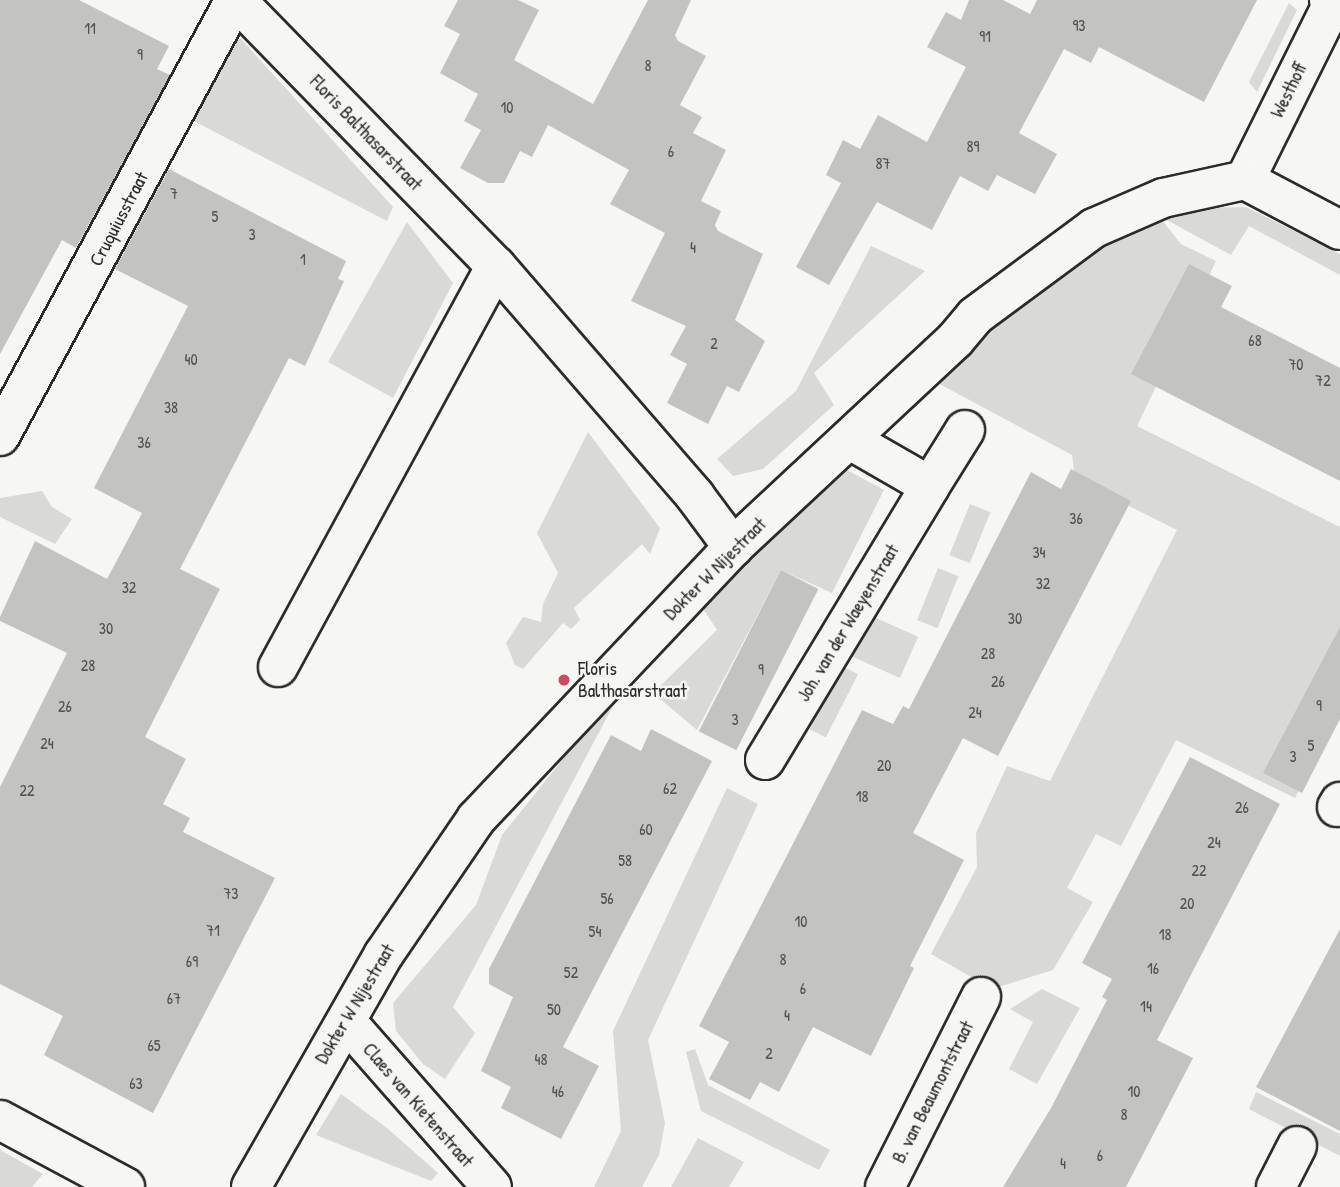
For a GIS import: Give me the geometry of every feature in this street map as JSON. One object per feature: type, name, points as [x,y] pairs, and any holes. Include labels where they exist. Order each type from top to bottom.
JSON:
[{"type":"street","name":"Floris Balthasarstraat","points":[[236,0],[496,266],[695,496],[733,547]]},
{"type":"street","name":"Cruquiusstraat","points":[[0,436],[236,0]]},
{"type":"street","name":"Westhoff","points":[[1245,180],[1332,5],[1329,0]]},
{"type":"street","points":[[1245,180],[1340,230]]},
{"type":"street","name":"Dokter W Nijestraat","points":[[251,1187],[384,954],[476,819],[733,547],[850,440],[975,316],[1094,228],[1163,198],[1245,180]]},
{"type":"street","points":[[278,667],[496,266]]},
{"type":"street","name":"Joh. van der Waeyenstraat","points":[[765,760],[965,429]]},
{"type":"street","points":[[850,440],[930,486]]},
{"type":"street","name":"B. van Beaumontstraat","points":[[885,1187],[981,997]]},
{"type":"street","name":"Claes van Kietenstraat","points":[[346,1021],[492,1187]]},
{"type":"street","points":[[0,1120],[125,1187]]},
{"type":"street","points":[[1276,1187],[1297,1146]]},
{"type":"shaded area","points":[[1289,3],[1297,10],[1257,92],[1249,82]]},
{"type":"shaded area","points":[[241,39],[393,207],[387,221],[186,117],[225,42]]},
{"type":"shaded area","points":[[1246,207],[1340,254],[1340,275],[1249,226],[1231,255],[1165,219],[1190,208]]},
{"type":"shaded area","points":[[1161,219],[1181,244],[1216,261],[1137,426],[1340,527],[1340,703],[1295,798],[1176,740],[1121,846],[1096,834],[1067,888],[1093,902],[1053,970],[992,989],[931,954],[977,867],[976,833],[1007,766],[1050,781],[1177,530],[1075,479],[1072,455],[932,380],[1044,284],[1126,229]]},
{"type":"shaded area","points":[[407,222],[453,283],[393,398],[328,362]]},
{"type":"shaded area","points":[[871,246],[925,271],[814,373],[834,405],[763,469],[733,476],[717,459],[796,391]]},
{"type":"shaded area","points":[[588,432],[660,528],[650,554],[642,544],[574,608],[580,620],[571,629],[563,623],[523,669],[515,665],[506,643],[523,617],[541,622],[543,604],[558,573],[537,533]]},
{"type":"shaded area","points":[[843,468],[884,490],[832,593],[781,570],[697,730],[653,693],[717,630],[698,601]]},
{"type":"shaded area","points":[[42,491],[52,507],[72,519],[55,544],[0,517],[0,498]]},
{"type":"shaded area","points":[[970,504],[990,512],[970,563],[949,555]]},
{"type":"shaded area","points":[[938,568],[958,576],[937,628],[917,620]]},
{"type":"shaded area","points":[[867,614],[918,637],[900,678],[849,655]]},
{"type":"shaded area","points":[[842,666],[858,674],[826,737],[810,729]]},
{"type":"shaded area","points":[[613,706],[453,1007],[475,1033],[445,1079],[423,1064],[396,1031],[393,1003],[476,905],[502,835],[571,749]]},
{"type":"shaded area","points":[[727,788],[758,804],[648,1040],[665,1123],[659,1155],[642,1187],[594,1187],[621,1131],[613,1031]]},
{"type":"shaded area","points":[[1042,989],[1080,1008],[1037,1084],[1009,1069],[1033,1022],[1010,1009]]},
{"type":"shaded area","points":[[695,1049],[708,1085],[830,1150],[819,1170],[701,1111],[686,1052]]},
{"type":"shaded area","points":[[1256,1092],[1340,1134],[1340,1156],[1249,1109]]},
{"type":"shaded area","points":[[341,1094],[387,1128],[438,1173],[431,1181],[316,1135]]},
{"type":"shaded area","points":[[698,1138],[744,1162],[729,1187],[671,1187]]},
{"type":"shaded area","points":[[0,1150],[43,1174],[32,1187],[0,1187]]},
{"type":"building","points":[[0,0],[79,0],[169,46],[157,69],[170,75],[76,248],[62,240],[0,354]]},
{"type":"building","points":[[458,0],[518,0],[539,10],[514,60],[593,104],[648,0],[691,0],[675,35],[678,41],[706,56],[680,105],[702,117],[693,133],[726,150],[701,201],[721,211],[715,225],[718,231],[763,254],[735,320],[765,341],[739,392],[727,386],[708,424],[667,403],[687,364],[670,355],[686,326],[631,301],[665,233],[610,204],[629,170],[548,125],[532,157],[520,151],[504,183],[488,183],[460,168],[481,130],[464,121],[478,94],[440,73],[460,34],[444,26]]},
{"type":"building","points":[[969,0],[1003,0],[1030,14],[1037,0],[1257,0],[1204,102],[1099,47],[1091,63],[1064,49],[1019,133],[1057,154],[1035,194],[997,175],[988,191],[960,176],[932,230],[877,202],[829,285],[796,267],[841,183],[826,175],[843,140],[860,149],[878,115],[927,142],[966,67],[927,47],[946,12],[961,20]]},
{"type":"building","points":[[169,169],[346,261],[338,279],[344,281],[305,366],[289,358],[180,569],[220,589],[145,737],[186,759],[163,804],[190,818],[183,832],[275,878],[153,1113],[44,1055],[63,1016],[0,984],[0,787],[67,653],[0,621],[0,617],[35,541],[107,579],[142,513],[94,488],[188,306],[115,269]]},
{"type":"building","points":[[1189,264],[1232,286],[1221,307],[1340,368],[1340,481],[1131,374]]},
{"type":"building","points":[[1071,469],[1131,501],[998,756],[963,738],[913,833],[964,860],[910,966],[914,968],[871,1056],[813,1027],[779,1092],[760,1082],[750,1100],[709,1079],[729,1042],[699,1026],[862,710],[893,724],[903,706],[909,709],[1031,472],[1061,489]]},
{"type":"building","points":[[781,570],[818,589],[736,750],[699,731]]},
{"type":"building","points":[[1340,627],[1340,719],[1302,793],[1263,773]]},
{"type":"building","points":[[651,729],[712,761],[563,1047],[599,1066],[561,1139],[501,1108],[511,1087],[481,1071],[513,997],[489,984],[489,969],[611,735],[641,751]]},
{"type":"building","points":[[1190,757],[1280,804],[1157,1040],[1193,1058],[1126,1187],[1003,1187],[1051,1108],[1107,1000],[1102,997],[1112,979],[1082,963]]},
{"type":"building","points":[[1340,929],[1340,1131],[1256,1087]]},
{"type":"place","name":"Floris Balthasarstraat","points":[[564,680]]}]
